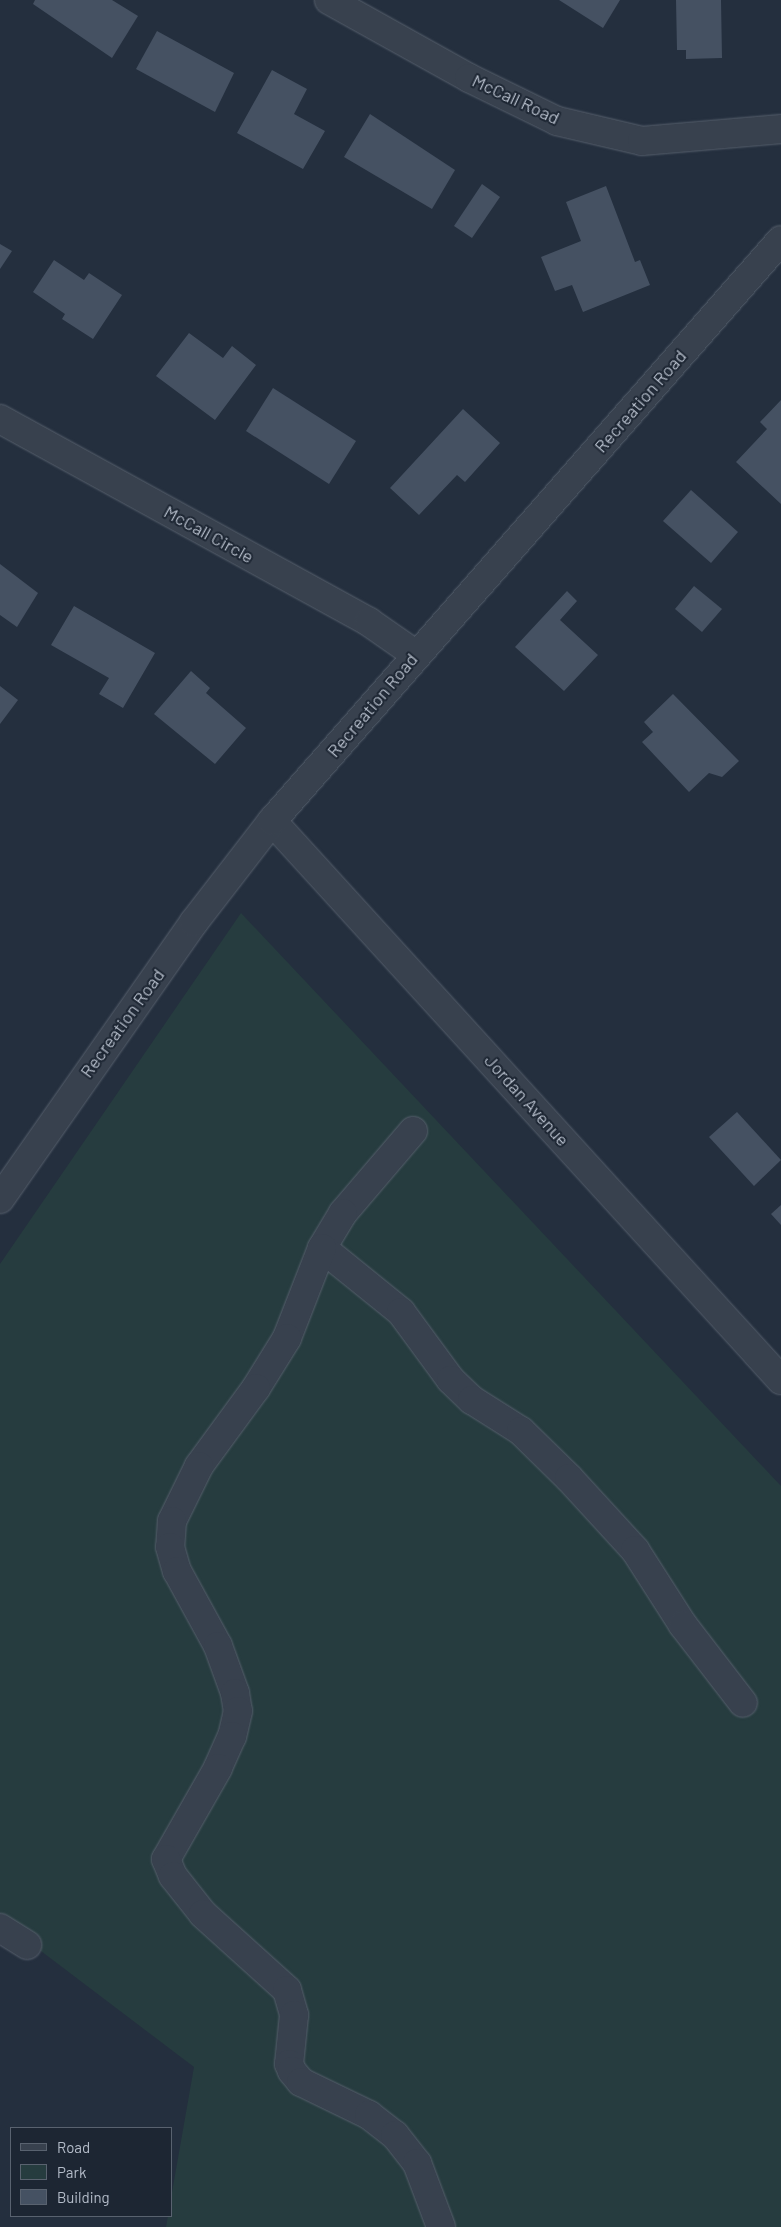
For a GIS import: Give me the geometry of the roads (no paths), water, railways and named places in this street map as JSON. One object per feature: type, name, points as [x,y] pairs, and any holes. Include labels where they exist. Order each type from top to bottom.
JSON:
[{"type":"street","name":"McCall Road","points":[[329,0],[469,78],[557,120],[642,141],[781,130]]},
{"type":"street","name":"Recreation Road","points":[[0,1199],[194,922],[272,821],[415,654],[781,240]]},
{"type":"street","name":"McCall Circle","points":[[0,419],[369,622],[415,654]]},
{"type":"street","name":"Jordan Avenue","points":[[272,821],[781,1380]]},
{"type":"street","points":[[413,1131],[343,1212],[322,1248],[287,1338],[261,1382],[199,1466],[172,1521],[170,1548],[177,1571],[218,1646],[235,1693],[238,1711],[232,1736],[218,1768],[166,1859],[173,1876],[202,1914],[287,1990],[294,2015],[289,2064],[300,2082],[369,2115],[395,2135],[417,2163],[441,2227]]},
{"type":"street","points":[[322,1248],[356,1279],[401,1312],[451,1380],[472,1400],[521,1431],[569,1478],[635,1550],[682,1625],[743,1703]]},
{"type":"street","points":[[0,1928],[27,1945]]}]
